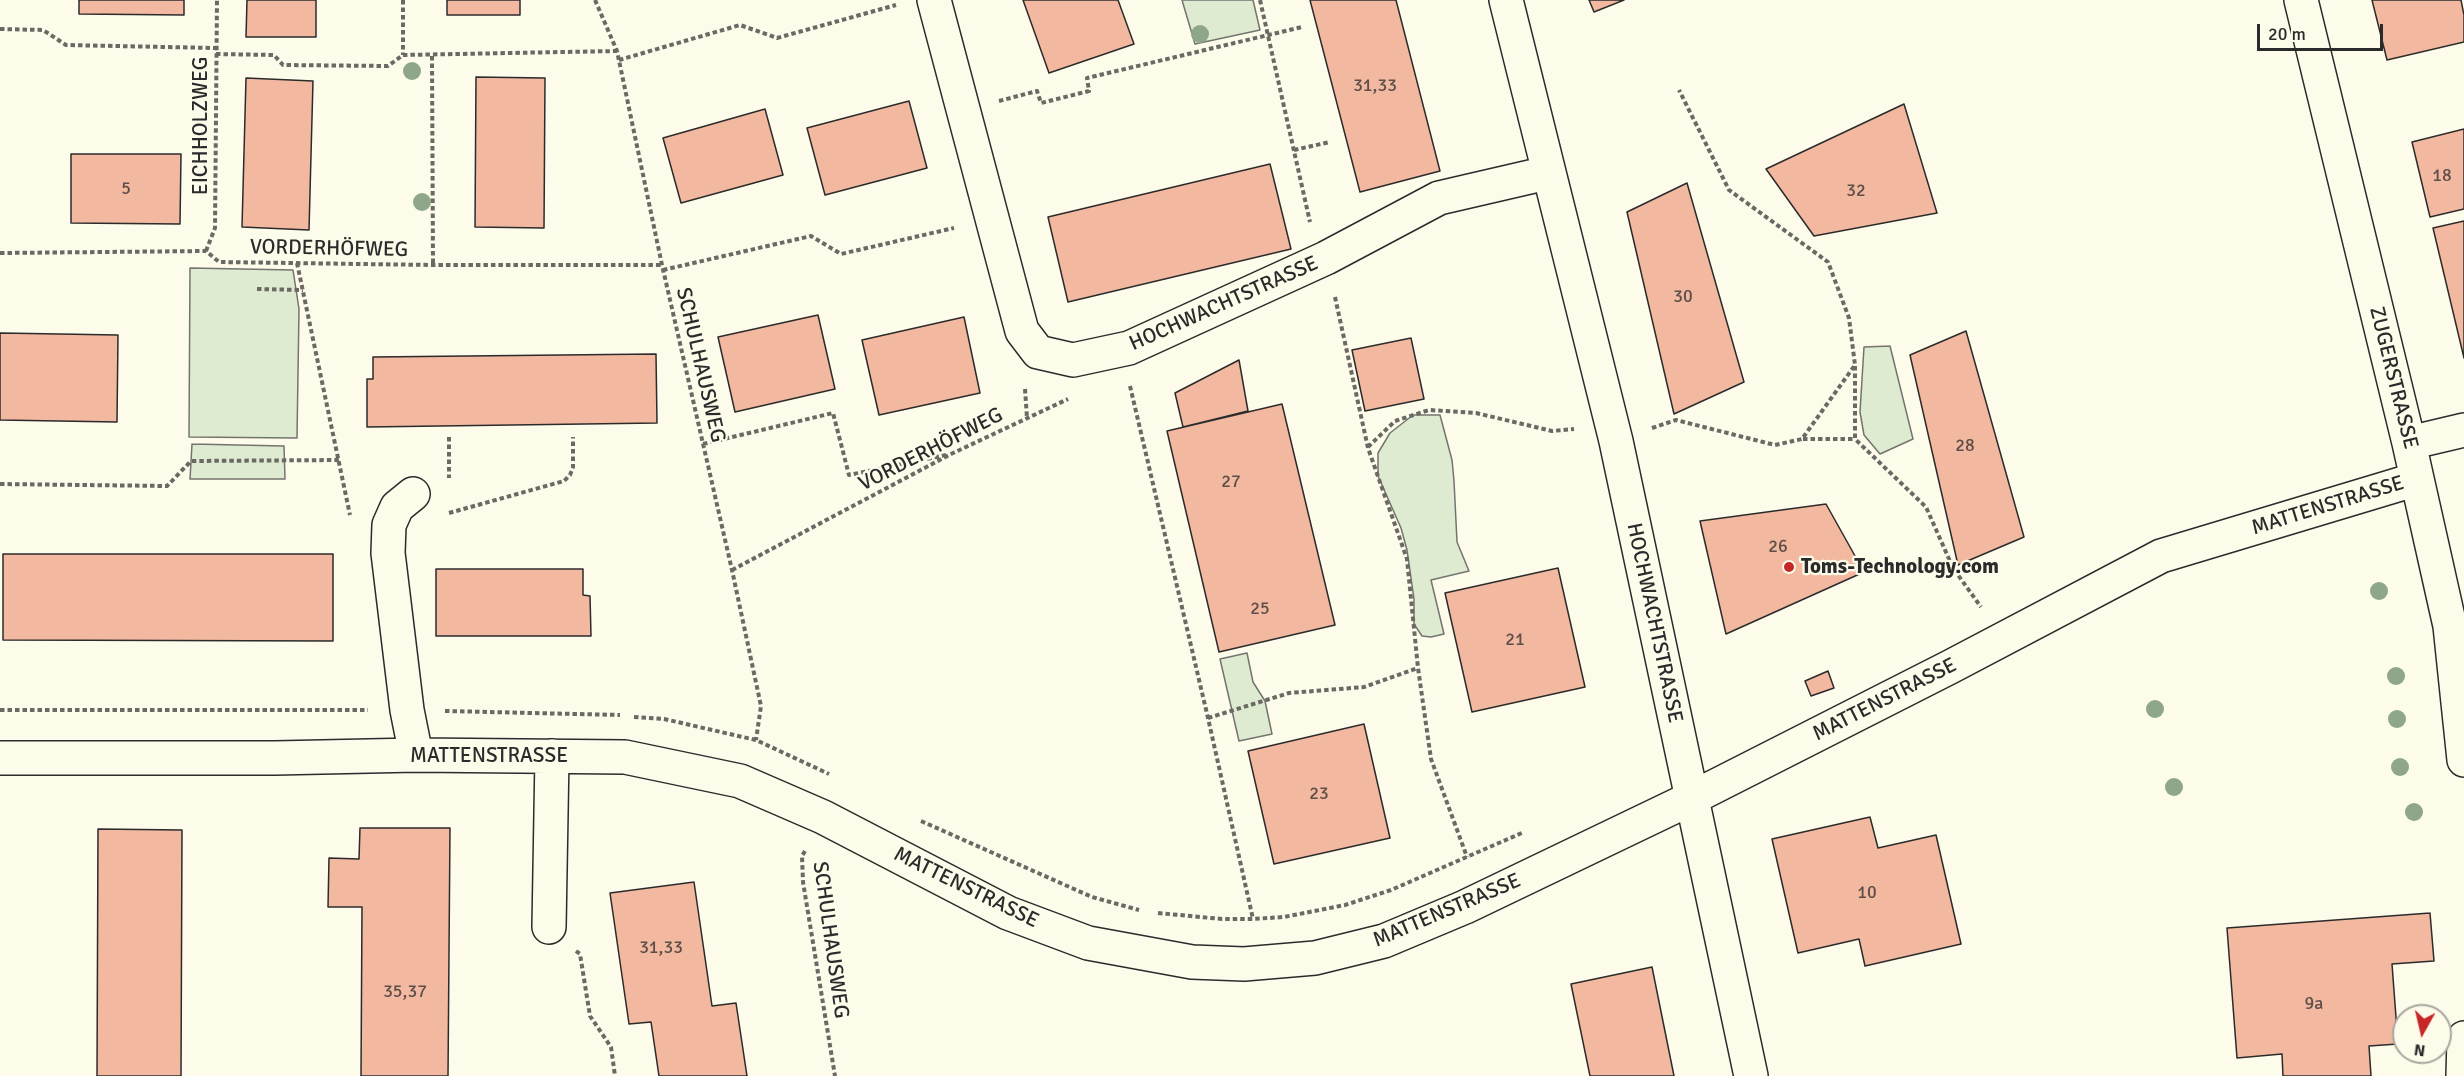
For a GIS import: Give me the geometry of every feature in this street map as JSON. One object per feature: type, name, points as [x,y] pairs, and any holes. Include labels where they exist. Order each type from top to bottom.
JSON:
[{"type":"street","name":"HOCHWACHTSTRASSE","points":[[1506,0],[1547,173],[1614,434],[1690,799],[1751,1076]]},
{"type":"street","name":"ZUGERSTRASSE","points":[[2301,0],[2409,443],[2450,626],[2464,760]]},
{"type":"street","name":"HOCHWACHTSTRASSE","points":[[919,2],[964,110],[1022,331],[1038,352],[1073,360],[1128,360],[1439,198],[1547,173]]},
{"type":"street","points":[[2409,443],[2464,430]]},
{"type":"street","name":"MATTENSTRASSE","points":[[0,758],[275,758],[416,755],[625,757],[740,781],[823,817],[1008,913],[1089,943],[1192,962],[1244,964],[1315,958],[1384,940],[1465,907],[1690,799],[1950,667],[2161,556],[2417,479]]},
{"type":"street","points":[[413,494],[397,507],[389,525],[388,553],[407,710],[416,755]]},
{"type":"street","points":[[549,927],[552,756]]},
{"type":"street","points":[[2463,1076],[2464,1038]]},
{"type":"path","name":"EICHHOLZWEG","points":[[206,251],[215,228],[217,0]]},
{"type":"path","points":[[403,0],[403,55]]},
{"type":"path","name":"SCHULHAUSWEG","points":[[595,0],[617,51],[663,268],[732,570],[760,705],[756,740],[843,782],[802,856],[803,882],[835,1076]]},
{"type":"path","points":[[1260,0],[1315,242],[1326,258],[1368,448],[1407,559],[1418,668],[1431,759],[1467,856]]},
{"type":"path","points":[[619,60],[740,25],[777,38],[919,2]]},
{"type":"path","points":[[964,110],[1037,91],[1041,103],[1080,94],[1089,91],[1087,78],[1302,27]]},
{"type":"path","points":[[0,29],[43,30],[66,45],[216,48]]},
{"type":"path","points":[[216,54],[274,55],[284,65],[388,66],[403,55],[617,51]]},
{"type":"path","points":[[432,56],[433,265]]},
{"type":"path","points":[[1679,90],[1729,190],[1828,262],[1849,318],[1855,365],[1855,439]]},
{"type":"path","points":[[1294,150],[1330,142]]},
{"type":"path","name":"VORDERHÖFWEG","points":[[0,253],[206,251],[219,262],[663,268],[811,236],[841,254],[958,227]]},
{"type":"path","points":[[297,263],[350,512]]},
{"type":"path","points":[[257,289],[303,290]]},
{"type":"path","points":[[1128,360],[1253,919],[1244,964]]},
{"type":"path","points":[[1802,440],[1855,365]]},
{"type":"path","name":"VORDERHÖFWEG","points":[[732,570],[951,454],[1077,394]]},
{"type":"path","points":[[1368,448],[1395,421],[1429,410],[1476,413],[1552,430],[1614,434],[1676,420],[1775,445],[1802,440],[1855,439],[1926,507],[1953,568],[1982,608]]},
{"type":"path","points":[[703,444],[832,413],[849,475],[951,454]]},
{"type":"path","points":[[449,513],[564,481],[570,475],[573,466],[573,437]]},
{"type":"path","points":[[0,484],[167,486],[191,461],[339,460]]},
{"type":"path","points":[[1209,718],[1289,693],[1364,687],[1418,668]]},
{"type":"path","points":[[910,816],[1092,897],[1139,910],[1173,916],[1253,919],[1284,917],[1345,905],[1391,890],[1531,829]]},
{"type":"path","points":[[549,927],[580,954],[590,1016],[611,1047],[615,1076]]},
{"type":"green space","points":[[1182,0],[1253,0],[1260,30],[1195,44]]},
{"type":"green space","points":[[190,268],[293,270],[299,309],[297,438],[189,437]]},
{"type":"green space","points":[[1890,346],[1913,439],[1880,454],[1864,435],[1860,412],[1864,347]]},
{"type":"green space","points":[[1413,415],[1440,415],[1452,460],[1457,542],[1469,571],[1431,580],[1444,634],[1431,637],[1422,636],[1414,624],[1414,599],[1407,550],[1401,528],[1378,476],[1378,453],[1390,433]]},
{"type":"green space","points":[[192,444],[284,446],[285,479],[190,479]]},
{"type":"green space","points":[[1247,653],[1253,682],[1265,701],[1272,734],[1239,741],[1220,659]]},
{"type":"building","points":[[79,0],[184,0],[184,15],[79,14]]},
{"type":"building","points":[[247,0],[316,0],[316,37],[246,37]]},
{"type":"building","points":[[447,0],[520,0],[520,15],[447,15]]},
{"type":"building","points":[[1023,0],[1118,0],[1134,44],[1049,73]]},
{"type":"building","points":[[1310,0],[1396,0],[1440,171],[1360,192]]},
{"type":"building","points":[[1589,0],[1624,0],[1594,12]]},
{"type":"building","points":[[2372,0],[2461,0],[2464,15],[2464,42],[2387,60]]},
{"type":"building","points":[[476,77],[545,78],[544,228],[475,227]]},
{"type":"building","points":[[246,78],[313,81],[309,230],[242,227]]},
{"type":"building","points":[[909,101],[927,168],[825,195],[807,128]]},
{"type":"building","points":[[1904,104],[1937,213],[1814,236],[1766,169]]},
{"type":"building","points":[[765,109],[783,175],[681,203],[663,138]]},
{"type":"building","points":[[2464,129],[2464,209],[2430,217],[2412,142]]},
{"type":"building","points":[[71,154],[181,154],[180,224],[71,223]]},
{"type":"building","points":[[1270,164],[1291,249],[1068,302],[1048,217]]},
{"type":"building","points":[[1687,183],[1744,382],[1674,414],[1627,212]]},
{"type":"building","points":[[2464,221],[2464,358],[2433,228]]},
{"type":"building","points":[[818,315],[835,389],[735,412],[718,337]]},
{"type":"building","points":[[964,317],[980,393],[879,415],[862,340]]},
{"type":"building","points":[[1966,331],[2024,537],[1958,565],[1910,355]]},
{"type":"building","points":[[0,333],[118,335],[117,422],[0,420]]},
{"type":"building","points":[[1411,338],[1424,399],[1365,411],[1352,350]]},
{"type":"building","points":[[656,354],[657,423],[367,427],[367,379],[373,379],[373,357]]},
{"type":"building","points":[[1239,360],[1248,411],[1183,427],[1175,393]]},
{"type":"building","points":[[1282,404],[1335,625],[1219,652],[1167,431]]},
{"type":"building","points":[[1826,504],[1864,572],[1726,634],[1700,521]]},
{"type":"building","points":[[3,554],[333,554],[333,641],[3,640]]},
{"type":"building","points":[[1558,568],[1585,687],[1472,712],[1445,593]]},
{"type":"building","points":[[436,569],[583,569],[583,595],[590,596],[591,636],[436,636]]},
{"type":"building","points":[[1828,671],[1834,688],[1811,696],[1805,681]]},
{"type":"building","points":[[1364,724],[1390,838],[1274,864],[1248,751]]},
{"type":"building","points":[[1870,817],[1878,848],[1936,835],[1961,944],[1865,966],[1859,939],[1798,953],[1772,839]]},
{"type":"building","points":[[360,828],[450,828],[448,1076],[361,1076],[362,907],[328,907],[329,858],[359,859]]},
{"type":"building","points":[[98,829],[182,830],[181,1076],[97,1076]]},
{"type":"building","points":[[694,882],[712,1006],[736,1003],[747,1076],[659,1076],[651,1022],[629,1024],[610,893]]},
{"type":"building","points":[[2430,913],[2434,961],[2392,964],[2395,1004],[2392,1004],[2392,1044],[2369,1046],[2371,1076],[2283,1076],[2282,1054],[2237,1058],[2227,928]]},
{"type":"building","points":[[1652,967],[1674,1076],[1590,1076],[1571,984]]},
{"type":"place","name":"Toms-Technology.com","points":[[1789,567]]}]
